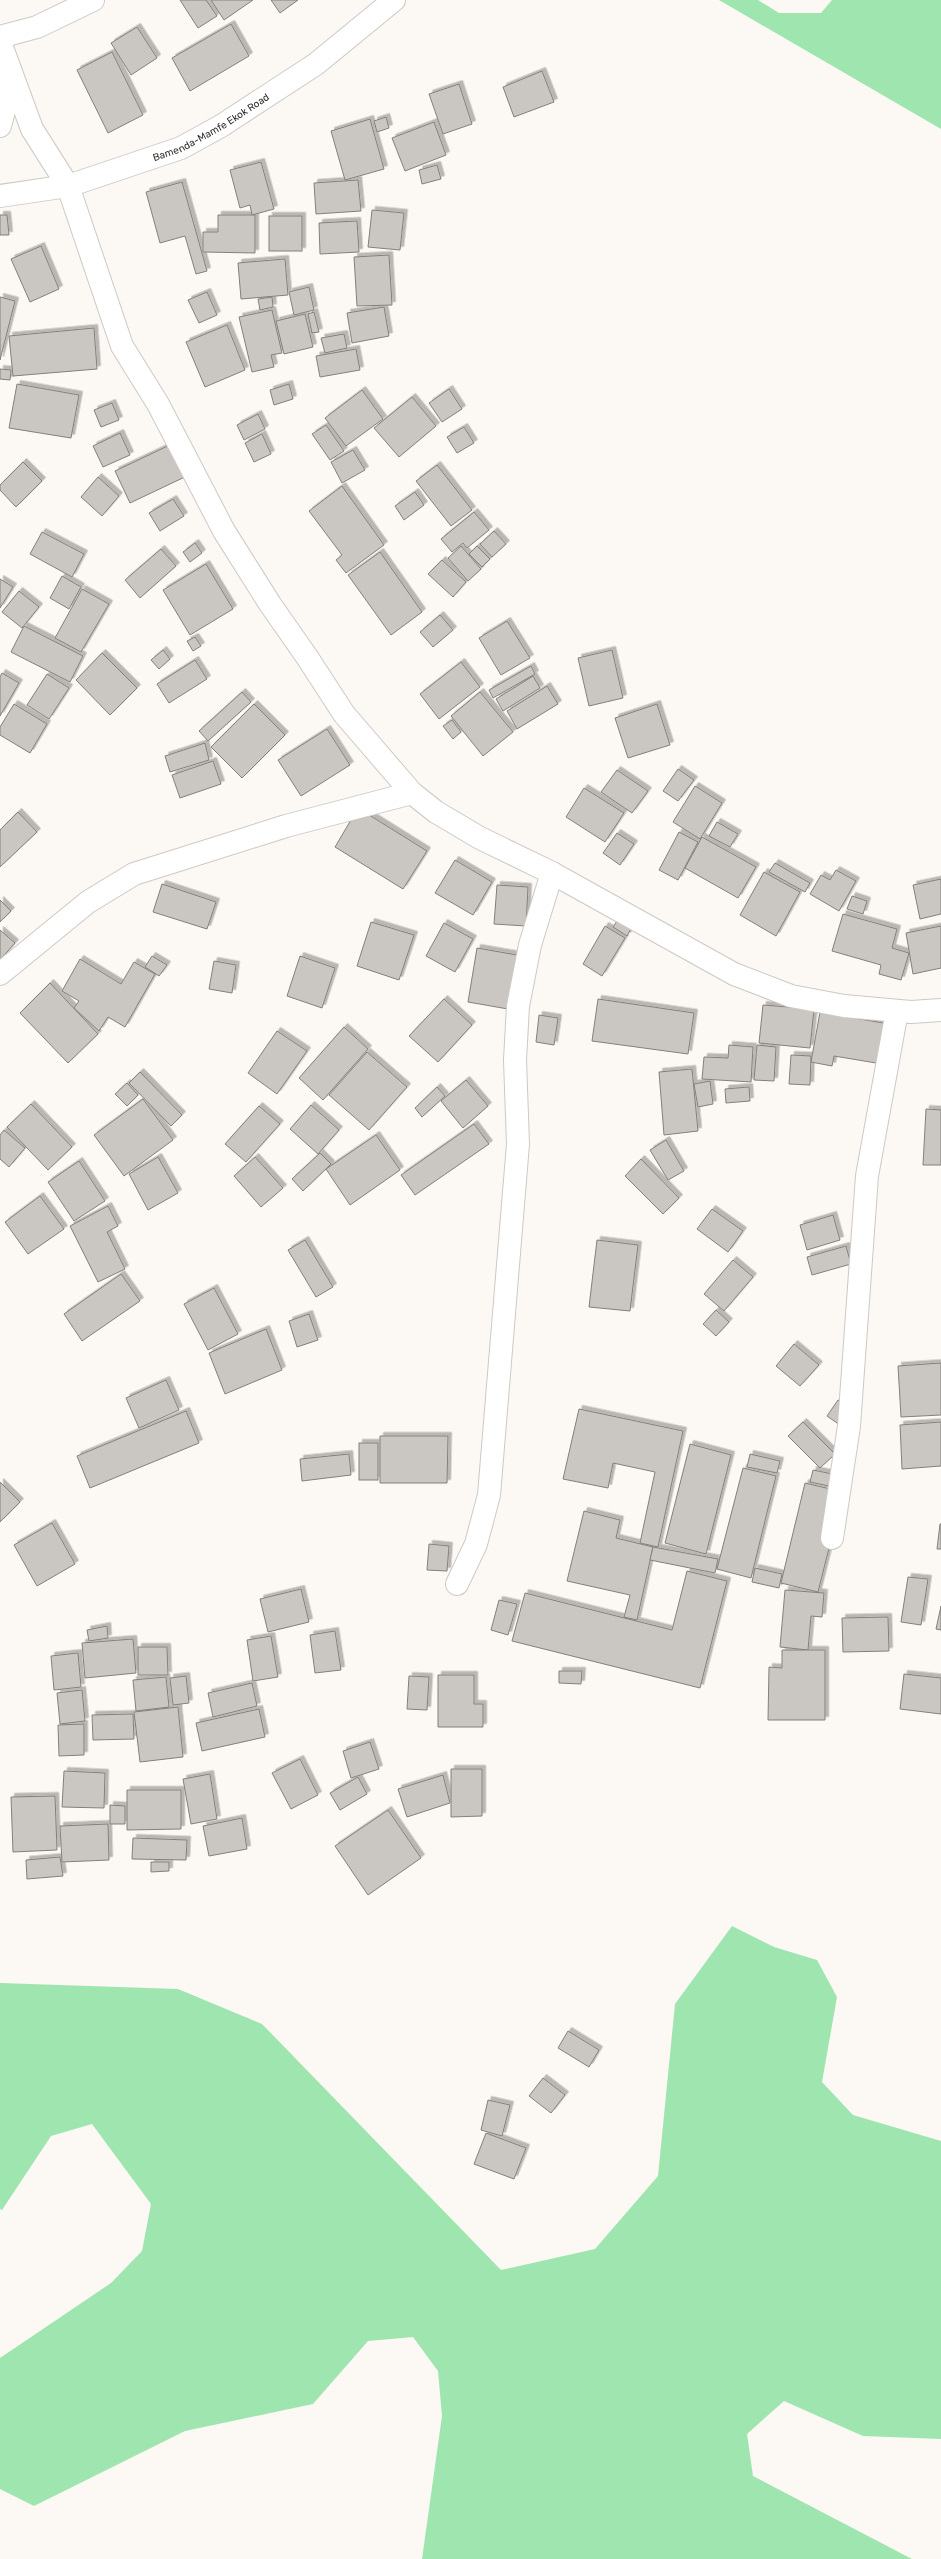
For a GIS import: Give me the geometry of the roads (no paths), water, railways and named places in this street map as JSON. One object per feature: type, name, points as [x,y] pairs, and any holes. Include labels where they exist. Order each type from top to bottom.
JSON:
[{"type":"main road","points":[[0,37],[37,27],[93,0]]},
{"type":"main road","name":"Bamenda-Mamfe Ekok Road","points":[[0,196],[68,186],[181,148],[221,126],[316,64],[394,0]]},
{"type":"main road","points":[[0,42],[6,63],[32,129],[68,186],[122,346],[158,404],[224,531],[270,604],[344,714],[412,794],[436,812],[480,838],[552,873],[734,974],[791,996],[844,1006],[897,1011],[941,1010]]},
{"type":"main road","points":[[0,126],[4,111],[6,63]]},
{"type":"main road","points":[[0,974],[88,902],[134,874],[286,826],[412,794]]},
{"type":"main road","points":[[457,1584],[476,1544],[489,1495],[518,1144],[515,1060],[518,1006],[530,945],[552,873]]},
{"type":"main road","points":[[832,1538],[849,1426],[867,1176],[897,1011]]}]
